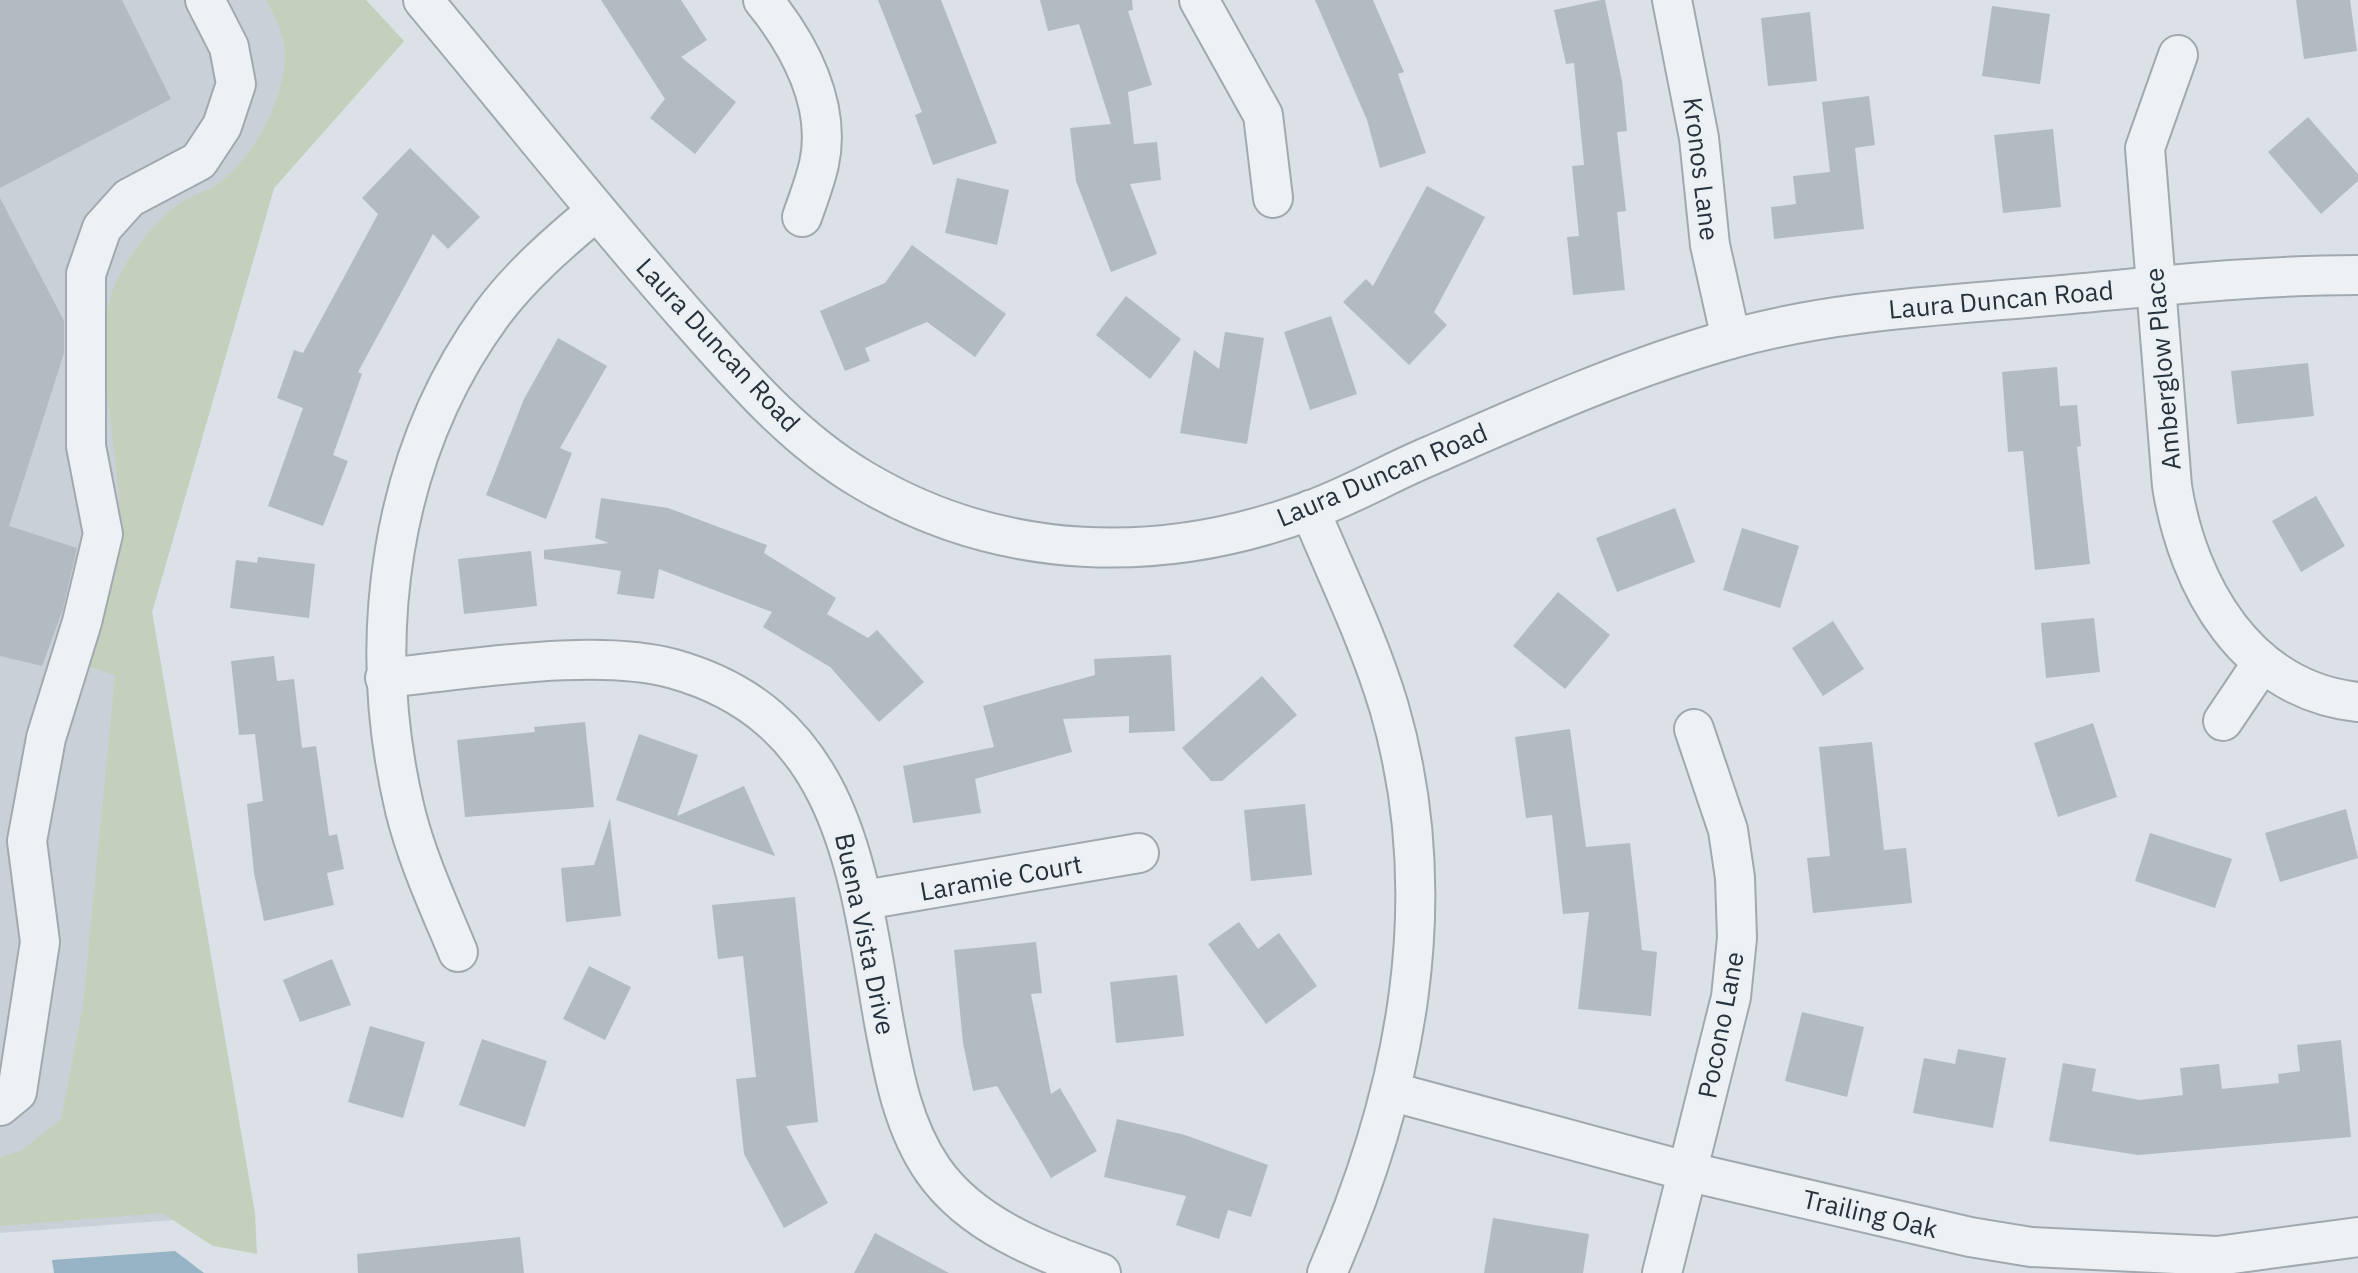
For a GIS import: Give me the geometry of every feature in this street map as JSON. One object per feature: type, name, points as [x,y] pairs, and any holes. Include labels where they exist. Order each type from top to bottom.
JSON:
[{"type":"street","points":[[0,1106],[17,1092],[40,942],[27,841],[46,738],[82,622],[103,534],[86,446],[86,274],[102,228],[129,198],[199,161],[222,126],[236,84],[229,47],[205,0]]},
{"type":"street","points":[[763,0],[782,23],[805,65],[819,105],[820,162],[802,217]]},
{"type":"street","points":[[1199,0],[1263,115],[1273,198]]},
{"type":"street","name":"Kronos Lane","points":[[1672,0],[1699,138],[1710,245],[1731,339]]},
{"type":"street","name":"Laura Duncan Road","points":[[428,1],[595,212],[755,393],[803,437],[858,478],[923,513],[1018,541],[1104,549],[1175,544],[1235,532],[1310,510],[1554,401],[1731,339],[1866,312],[2281,275],[2358,275]]},
{"type":"street","name":"Amberglow Place","points":[[2178,55],[2145,148],[2179,531],[2200,584],[2221,616],[2262,663],[2299,684],[2358,702]]},
{"type":"street","points":[[458,952],[406,813],[393,748],[385,678],[387,609],[400,522],[423,445],[471,346],[494,312],[595,212]]},
{"type":"street","points":[[1310,510],[1363,634],[1389,708],[1405,781],[1414,858],[1414,953],[1406,1023],[1393,1092],[1327,1273]]},
{"type":"street","name":"Buena Vista Drive","points":[[385,678],[597,659],[674,669],[746,701],[807,758],[842,821],[864,900],[903,1110],[917,1143],[935,1173],[1024,1260],[1101,1273]]},
{"type":"street","points":[[2223,721],[2262,663]]},
{"type":"street","name":"Pocono Lane","points":[[1662,1273],[1690,1172],[1731,997],[1737,938],[1735,878],[1728,830],[1694,729]]},
{"type":"street","name":"Laramie Court","points":[[864,900],[1139,853]]},
{"type":"street","name":"Trailing Oak","points":[[1393,1092],[1690,1172],[1970,1237],[2217,1264],[2358,1237]]},
{"type":"shaded area","points":[[0,0],[365,0],[404,41],[274,188],[152,612],[255,1214],[0,1233]]},
{"type":"green space","points":[[266,0],[366,0],[404,41],[274,188],[152,612],[255,1214],[257,1254],[213,1246],[162,1213],[0,1226],[0,1157],[21,1151],[61,1119],[83,1006],[115,675],[84,665],[108,593],[119,537],[119,492],[105,365],[108,306],[121,272],[150,231],[176,206],[214,186],[232,172],[265,127],[279,92],[285,57],[282,35]]},
{"type":"water","points":[[175,1251],[204,1273],[54,1273],[52,1260]]},
{"type":"building","points":[[0,0],[122,0],[171,99],[0,188]]},
{"type":"building","points":[[601,0],[681,0],[707,40],[681,57],[736,102],[695,154],[650,118],[665,99]]},
{"type":"building","points":[[878,0],[941,0],[997,143],[933,165],[915,115],[922,112]]},
{"type":"building","points":[[1040,0],[1132,0],[1133,10],[1128,11],[1152,85],[1128,92],[1134,144],[1157,142],[1161,180],[1130,184],[1157,254],[1111,272],[1076,181],[1070,128],[1111,124],[1079,24],[1048,31]]},
{"type":"building","points":[[1315,0],[1373,0],[1404,72],[1398,74],[1426,153],[1380,168],[1367,120]]},
{"type":"building","points":[[1605,0],[1622,81],[1627,131],[1617,132],[1626,211],[1617,212],[1625,290],[1573,295],[1567,237],[1579,236],[1572,166],[1584,165],[1574,63],[1566,64],[1554,10]]},
{"type":"building","points":[[2296,0],[2350,0],[2357,51],[2304,59]]},
{"type":"building","points":[[1992,6],[2050,14],[2040,84],[1982,76]]},
{"type":"building","points":[[1810,12],[1817,81],[1768,86],[1761,18]]},
{"type":"building","points":[[1869,96],[1875,145],[1855,148],[1864,229],[1774,239],[1771,207],[1796,204],[1793,176],[1830,172],[1822,102]]},
{"type":"building","points":[[2308,117],[2358,174],[2358,181],[2321,214],[2268,152]]},
{"type":"building","points":[[2053,129],[2061,207],[2003,213],[1994,135]]},
{"type":"building","points":[[410,148],[480,217],[448,249],[433,234],[358,372],[362,374],[333,455],[348,461],[323,526],[268,506],[303,408],[277,398],[294,350],[303,353],[378,214],[362,198]]},
{"type":"building","points":[[957,178],[1009,190],[997,245],[945,233]]},
{"type":"building","points":[[1427,186],[1485,217],[1434,312],[1447,325],[1409,365],[1343,302],[1366,279],[1373,286]]},
{"type":"building","points":[[0,198],[64,321],[64,353],[9,526],[77,548],[63,609],[42,666],[0,656]]},
{"type":"building","points":[[912,245],[1006,314],[975,357],[927,322],[865,348],[870,361],[845,371],[820,311],[885,283]]},
{"type":"building","points":[[1126,296],[1181,339],[1150,379],[1096,335]]},
{"type":"building","points":[[1331,316],[1357,394],[1310,410],[1284,332]]},
{"type":"building","points":[[1225,332],[1264,338],[1247,444],[1180,433],[1194,350],[1219,369]]},
{"type":"building","points":[[558,338],[607,366],[560,448],[572,453],[546,519],[486,495],[524,399]]},
{"type":"building","points":[[2308,363],[2314,416],[2237,424],[2231,371]]},
{"type":"building","points":[[2057,367],[2060,406],[2077,405],[2081,446],[2077,447],[2090,564],[2035,570],[2023,451],[2008,452],[2002,372]]},
{"type":"building","points":[[2316,496],[2345,546],[2301,572],[2272,521]]},
{"type":"building","points":[[601,498],[668,508],[767,545],[764,553],[836,598],[827,614],[868,638],[877,630],[924,682],[879,722],[830,667],[763,627],[772,612],[659,569],[654,599],[617,594],[621,571],[544,559],[544,550],[609,543],[595,538]]},
{"type":"building","points":[[1675,508],[1695,562],[1617,592],[1596,538]]},
{"type":"building","points":[[1742,528],[1799,546],[1780,608],[1723,590]]},
{"type":"building","points":[[531,551],[537,606],[464,614],[458,559]]},
{"type":"building","points":[[258,557],[315,564],[309,618],[230,608],[236,560],[257,563]]},
{"type":"building","points":[[1558,592],[1610,635],[1565,689],[1513,646]]},
{"type":"building","points":[[2094,618],[2100,672],[2046,678],[2041,623]]},
{"type":"building","points":[[1833,621],[1864,669],[1823,696],[1792,648]]},
{"type":"building","points":[[1171,655],[1175,731],[1129,733],[1129,716],[1063,719],[1072,752],[975,779],[981,813],[913,823],[903,766],[994,747],[983,706],[1095,675],[1094,659]]},
{"type":"building","points":[[274,656],[277,681],[294,679],[302,748],[316,746],[329,836],[337,834],[344,869],[327,873],[334,905],[264,921],[254,873],[247,804],[263,801],[255,734],[239,735],[231,661]]},
{"type":"building","points":[[1262,676],[1297,715],[1222,781],[1211,781],[1182,748]]},
{"type":"building","points":[[585,722],[594,807],[465,817],[457,740],[535,732],[534,727]]},
{"type":"building","points":[[2093,723],[2117,797],[2058,817],[2034,743]]},
{"type":"building","points":[[1570,729],[1586,847],[1630,843],[1642,950],[1657,952],[1651,1016],[1578,1009],[1589,912],[1563,914],[1552,815],[1526,818],[1515,737]]},
{"type":"building","points":[[639,734],[698,755],[677,816],[744,786],[775,856],[616,800]]},
{"type":"building","points":[[1872,742],[1884,850],[1906,848],[1912,903],[1813,913],[1807,858],[1830,856],[1819,747]]},
{"type":"building","points":[[1305,804],[1312,875],[1251,881],[1244,810]]},
{"type":"building","points":[[2346,809],[2358,858],[2280,882],[2265,833]]},
{"type":"building","points":[[610,818],[621,916],[566,922],[561,868],[594,865]]},
{"type":"building","points":[[2150,833],[2232,859],[2215,908],[2135,881]]},
{"type":"building","points":[[795,897],[818,1122],[786,1126],[828,1203],[784,1228],[744,1154],[736,1079],[756,1077],[743,956],[718,959],[712,905]]},
{"type":"building","points":[[1239,922],[1258,949],[1279,933],[1317,986],[1266,1024],[1208,944]]},
{"type":"building","points":[[1036,942],[1042,993],[1031,994],[1051,1094],[1060,1088],[1097,1151],[1051,1178],[997,1086],[973,1091],[963,1043],[954,950]]},
{"type":"building","points":[[332,959],[351,1005],[300,1022],[283,980]]},
{"type":"building","points":[[589,966],[631,987],[605,1040],[563,1019]]},
{"type":"building","points":[[1177,975],[1184,1036],[1116,1043],[1110,982]]},
{"type":"building","points":[[1802,1012],[1864,1027],[1847,1097],[1785,1081]]},
{"type":"building","points":[[370,1026],[425,1042],[403,1118],[348,1102]]},
{"type":"building","points":[[482,1039],[547,1061],[525,1127],[459,1105]]},
{"type":"building","points":[[2341,1040],[2351,1137],[2138,1155],[2049,1141],[2063,1063],[2096,1069],[2092,1091],[2140,1100],[2183,1095],[2180,1068],[2219,1064],[2222,1089],[2279,1083],[2278,1074],[2300,1071],[2297,1045]]},
{"type":"building","points":[[1958,1049],[2006,1058],[1993,1128],[1913,1113],[1924,1058],[1955,1064]]},
{"type":"building","points":[[1117,1119],[1185,1135],[1268,1165],[1251,1217],[1228,1210],[1219,1239],[1176,1225],[1186,1196],[1104,1177]]},
{"type":"building","points":[[1493,1218],[1589,1234],[1583,1273],[1484,1273]]},
{"type":"building","points":[[875,1233],[949,1273],[854,1273]]},
{"type":"building","points":[[520,1237],[524,1273],[358,1273],[357,1254]]}]
